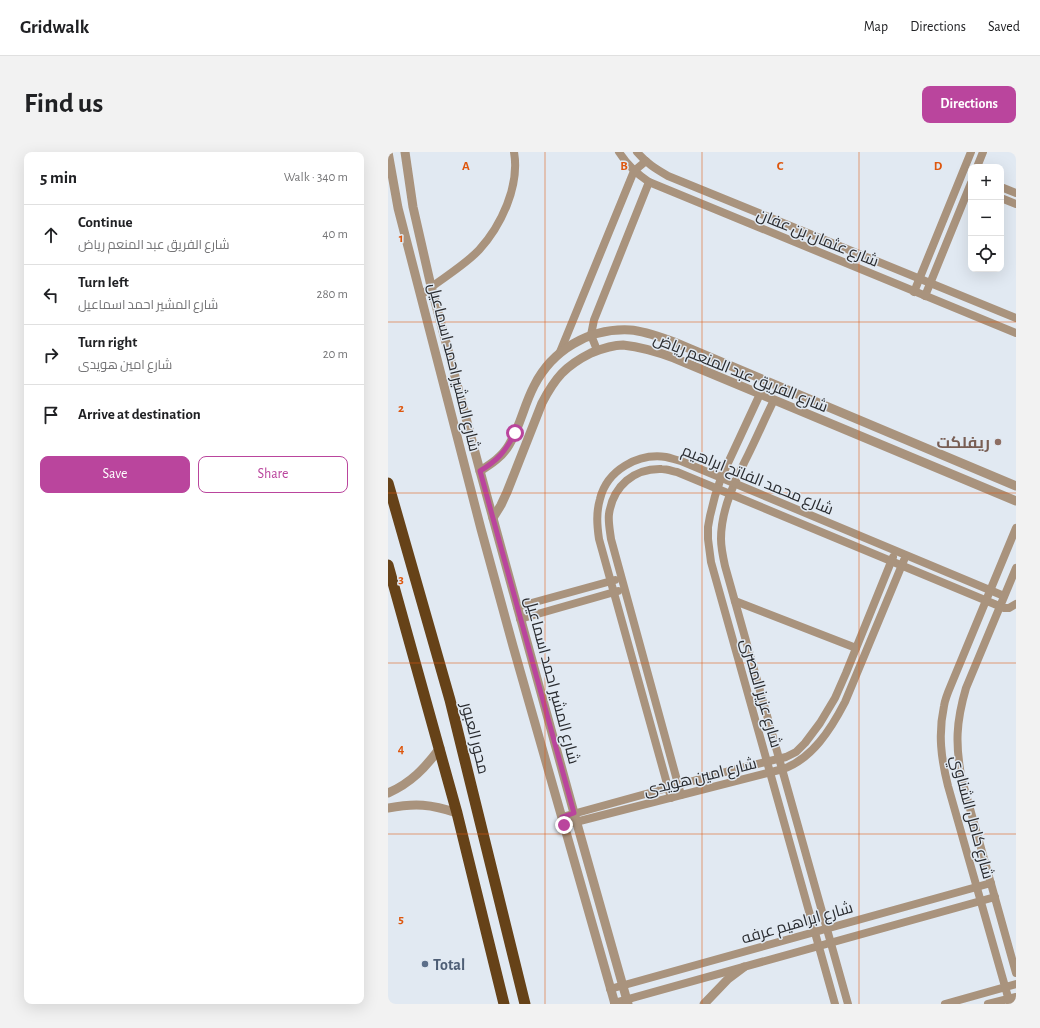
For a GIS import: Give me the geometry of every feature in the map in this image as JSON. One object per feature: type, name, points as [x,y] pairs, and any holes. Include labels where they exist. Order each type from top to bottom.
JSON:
[{"type":"highway","name":"محور العبور","points":[[388,482],[450,700],[525,1004]]},
{"type":"highway","points":[[388,564],[440,748],[504,1004]]},
{"type":"street","name":"شارع المشير احمد اسماعيل","points":[[388,152],[398,208],[496,587],[614,1004]]},
{"type":"street","name":"شارع المشير احمد اسماعيل","points":[[404,152],[413,207],[431,286],[520,619],[627,1002]]},
{"type":"street","points":[[420,295],[463,264],[478,251],[495,229],[502,217],[515,178],[514,152]]},
{"type":"street","name":"شارع عثمان بن عفان","points":[[619,152],[625,162],[649,182],[1016,333]]},
{"type":"street","name":"شارع عثمان بن عفان","points":[[638,152],[656,170],[668,176],[1016,318]]},
{"type":"street","points":[[914,292],[960,180],[967,173],[971,152]]},
{"type":"street","points":[[978,164],[983,152]]},
{"type":"street","points":[[560,352],[634,171],[646,161]]},
{"type":"street","points":[[960,180],[968,183]]},
{"type":"street","points":[[597,350],[592,335],[594,320],[649,182]]},
{"type":"street","points":[[1004,188],[1016,193]]},
{"type":"street","points":[[925,296],[968,191]]},
{"type":"street","points":[[1004,199],[1016,204]]},
{"type":"street","name":"شارع الفريق عبد المنعم رياض","points":[[480,471],[500,456],[508,446],[515,433],[534,386],[544,369],[560,352],[573,343],[592,335],[609,330],[631,330],[652,334],[681,345],[1016,486]]},
{"type":"street","name":"شارع الفريق عبد المنعم رياض","points":[[493,518],[501,506],[548,391],[568,367],[577,360],[597,350],[622,345],[641,348],[674,358],[1016,501]]},
{"type":"street","points":[[544,369],[549,378],[557,379]]},
{"type":"street","name":"شارع عزيز المصرى","points":[[760,394],[717,488],[711,510],[708,527],[708,539],[711,562],[835,1004]]},
{"type":"street","name":"شارع عزيز المصرى","points":[[774,400],[730,494],[722,525],[722,553],[848,1004]]},
{"type":"street","name":"شارع محمد الفاتح ابراهيم","points":[[671,798],[599,539],[597,517],[600,498],[606,484],[616,473],[632,462],[644,458],[656,457],[681,461],[1004,596]]},
{"type":"street","name":"شارع محمد الفاتح ابراهيم","points":[[681,796],[609,527],[609,515],[612,502],[618,490],[627,480],[638,473],[651,469],[664,469],[677,472],[1000,606]]},
{"type":"street","name":"شارع كامل الشناوي","points":[[1011,1000],[1005,987],[943,766],[940,745],[944,705],[950,685],[1016,528]]},
{"type":"street","name":"شارع امين هويدى","points":[[575,818],[678,785],[780,759],[796,752],[820,723],[835,698],[895,550]]},
{"type":"street","name":"شارع امين هويدى","points":[[563,821],[681,796],[770,773],[796,763],[817,745],[840,713],[853,685],[906,555]]},
{"type":"street","name":"شارع كامل الشناوي","points":[[1016,568],[966,688],[960,706],[957,724],[958,762],[962,780],[1016,973]]},
{"type":"street","points":[[517,607],[622,578]]},
{"type":"street","points":[[520,619],[625,589]]},
{"type":"street","points":[[562,594],[565,606]]},
{"type":"street","points":[[735,600],[856,648]]},
{"type":"street","points":[[1000,606],[1009,608],[1016,604]]},
{"type":"street","points":[[388,793],[411,780],[422,770],[440,748]]},
{"type":"street","points":[[658,751],[668,748]]},
{"type":"street","points":[[729,771],[732,783]]},
{"type":"street","points":[[388,808],[406,805],[423,805],[441,807],[457,813]]},
{"type":"street","name":"شارع ابراهيم عرفه","points":[[610,989],[991,883]]},
{"type":"street","name":"شارع ابراهيم عرفه","points":[[614,1004],[627,1002],[744,967],[995,897]]},
{"type":"street","points":[[704,1004],[728,979],[744,967]]},
{"type":"street","points":[[945,1004],[1016,984]]},
{"type":"street","points":[[988,1004],[1011,1000]]},
{"type":"place","name":"ريفلكت","points":[[998,442]]},
{"type":"place","name":"Total","points":[[425,964]]},
{"type":"route","points":[[515,433],[508,446],[500,456],[480,471],[574,813],[562,817],[564,825]]}]
